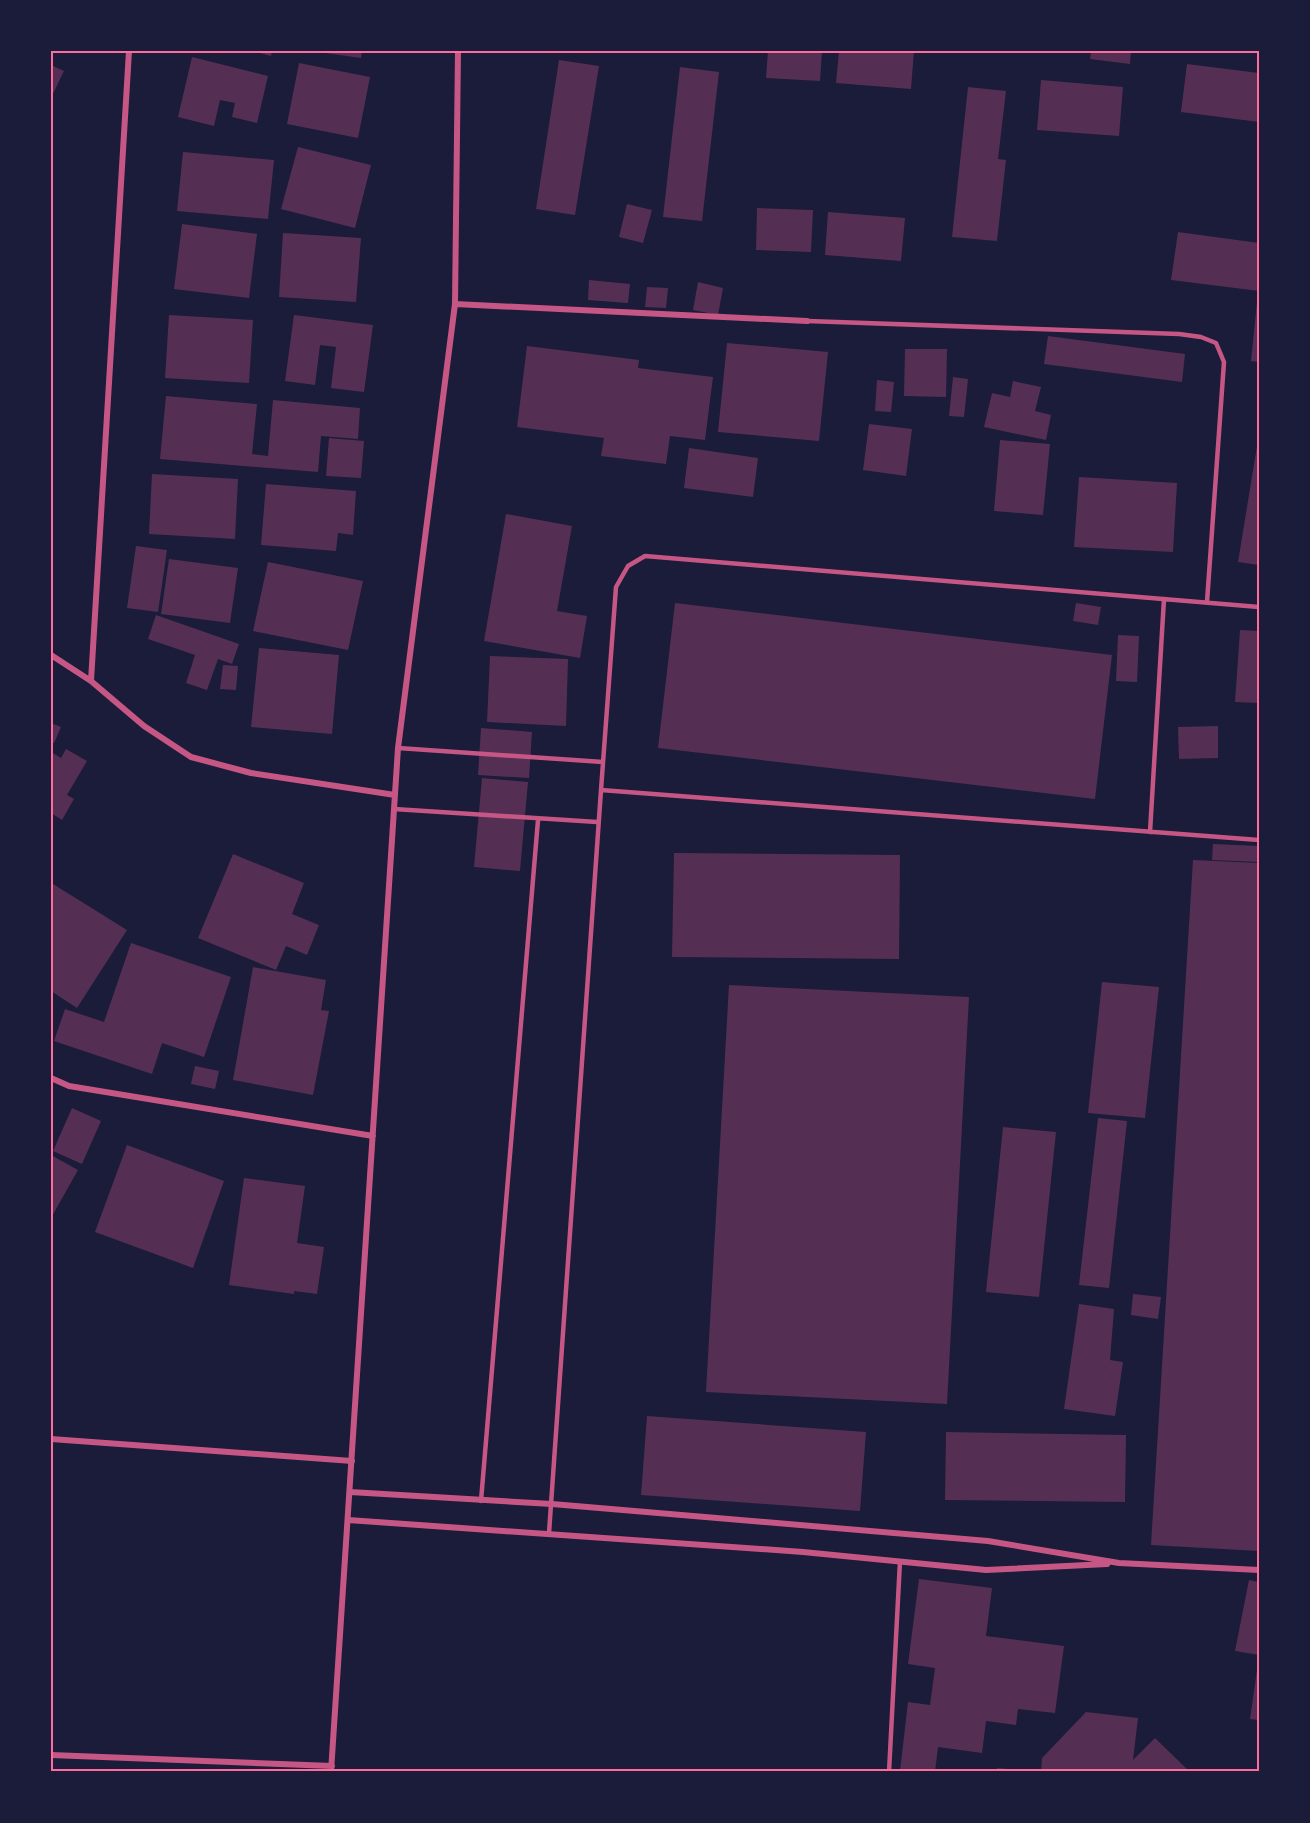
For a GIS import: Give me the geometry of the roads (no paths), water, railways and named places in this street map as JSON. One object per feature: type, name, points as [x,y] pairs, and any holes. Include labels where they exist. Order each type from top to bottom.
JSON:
[{"type":"street","points":[[91,681],[129,51]]},
{"type":"street","points":[[51,1755],[332,1769],[398,748],[455,304],[458,51]]},
{"type":"street","points":[[455,304],[807,321]]},
{"type":"street","points":[[51,655],[91,681],[144,726],[191,757],[251,773],[395,795]]},
{"type":"street","points":[[51,1078],[69,1086],[373,1136]]},
{"type":"street","points":[[51,1439],[352,1461]]},
{"type":"street","points":[[350,1492],[552,1504],[988,1541],[1119,1563]]},
{"type":"street","points":[[348,1521],[549,1533],[986,1570],[1119,1563],[1259,1570]]},
{"type":"lane","points":[[807,321],[1179,334],[1201,337],[1216,343],[1224,362],[1208,602]]},
{"type":"lane","points":[[549,1533],[597,822],[616,587],[627,566],[645,556],[1259,607]]},
{"type":"lane","points":[[1150,832],[1164,599]]},
{"type":"lane","points":[[398,748],[603,762]]},
{"type":"lane","points":[[601,790],[1259,840]]},
{"type":"lane","points":[[394,809],[597,822]]},
{"type":"lane","points":[[482,1501],[538,820]]},
{"type":"lane","points":[[889,1772],[900,1561]]}]
